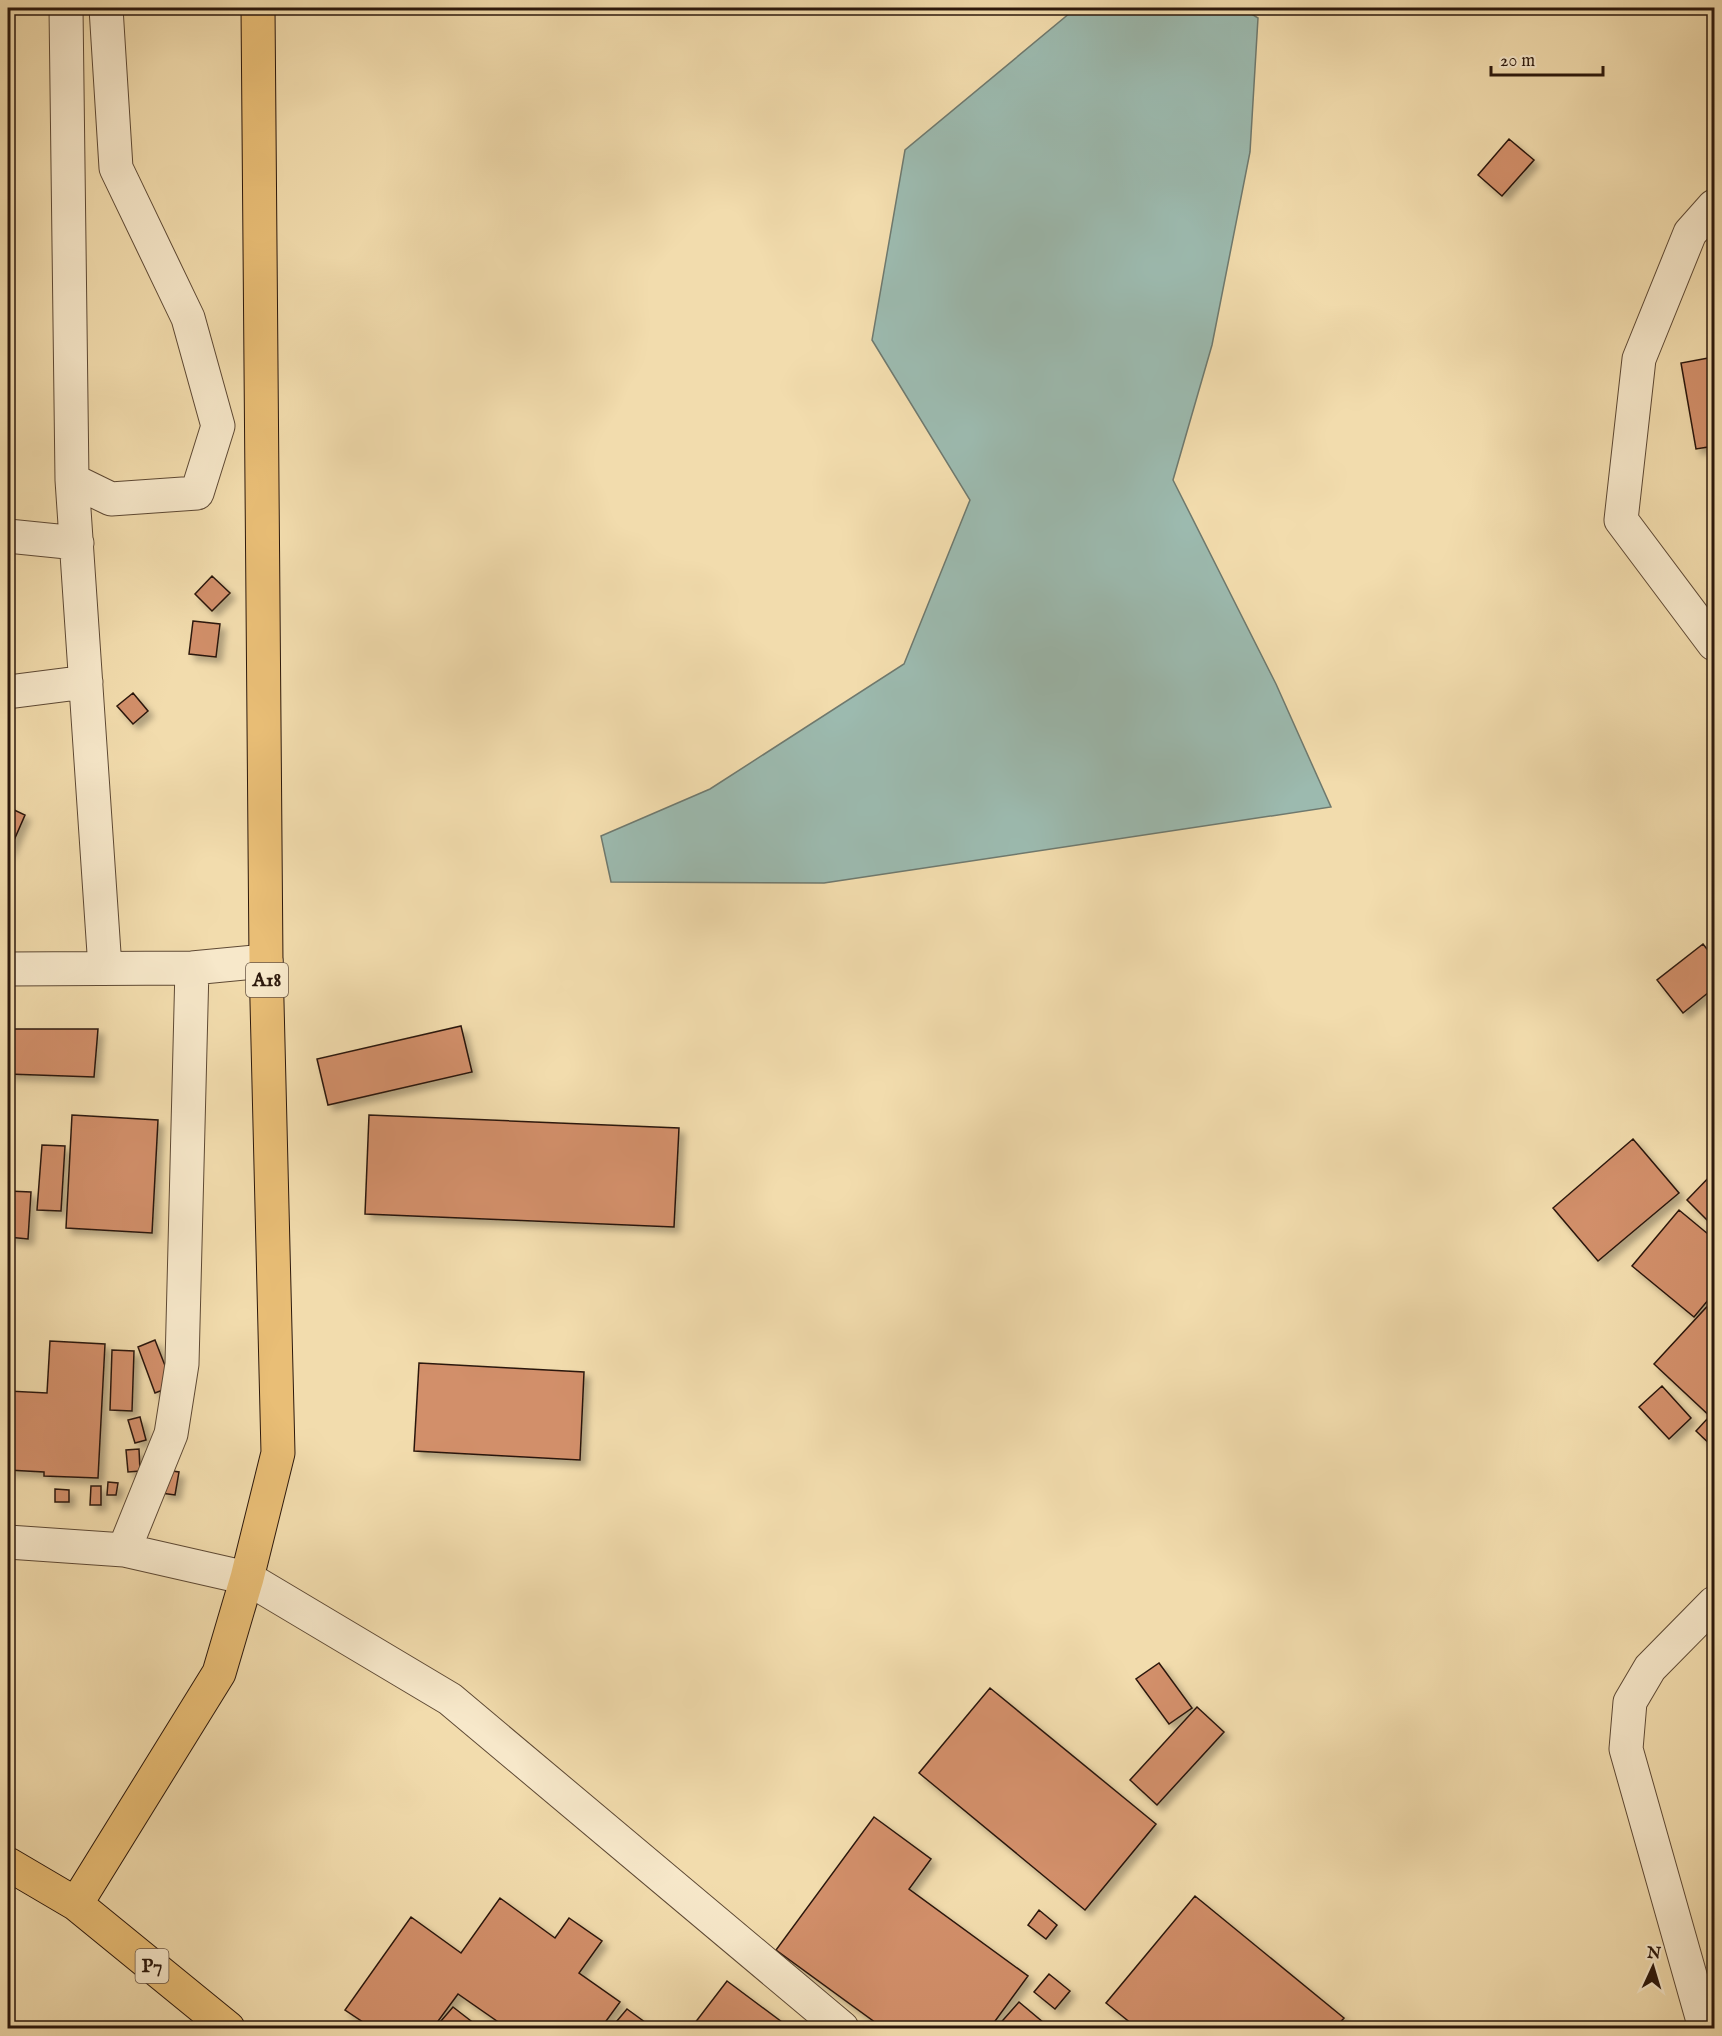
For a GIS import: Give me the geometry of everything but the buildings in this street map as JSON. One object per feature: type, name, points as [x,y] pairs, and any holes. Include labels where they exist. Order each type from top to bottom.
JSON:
[{"type":"highway","name":"A18","points":[[76,1904],[219,1673],[247,1578],[278,1453],[266,961],[258,8]]},
{"type":"highway","name":"P7","points":[[8,1864],[76,1904],[228,2028]]},
{"type":"street","points":[[66,8],[72,480],[105,968]]},
{"type":"street","points":[[72,480],[111,499],[198,493],[218,426],[188,318],[117,168],[106,8]]},
{"type":"street","points":[[1714,206],[1690,233],[1639,359],[1622,519],[1714,644]]},
{"type":"street","points":[[8,536],[77,543]]},
{"type":"street","points":[[8,692],[86,682]]},
{"type":"street","points":[[8,969],[192,968],[266,961]]},
{"type":"street","points":[[124,1550],[171,1434],[182,1364],[192,968]]},
{"type":"street","points":[[8,1542],[124,1550],[247,1578],[450,1699],[842,2028]]},
{"type":"street","points":[[1705,2028],[1626,1749],[1630,1702],[1650,1668],[1714,1603]]},
{"type":"water","points":[[1076,8],[1242,8],[1258,18],[1250,152],[1212,345],[1173,480],[1276,684],[1331,807],[824,883],[611,882],[601,836],[710,789],[904,664],[970,500],[872,340],[905,150]]}]
